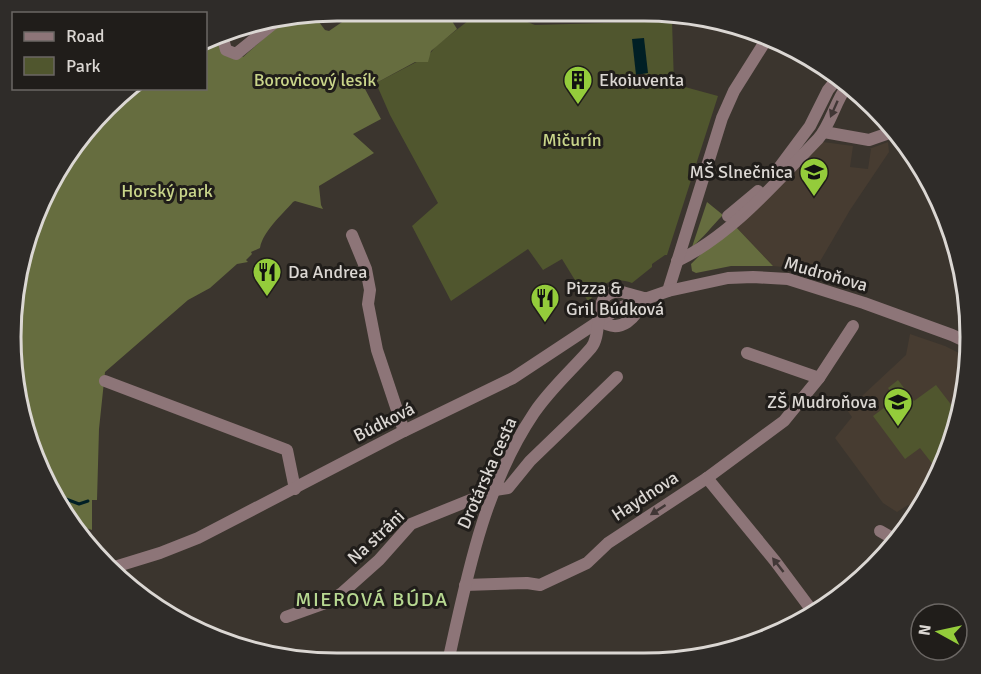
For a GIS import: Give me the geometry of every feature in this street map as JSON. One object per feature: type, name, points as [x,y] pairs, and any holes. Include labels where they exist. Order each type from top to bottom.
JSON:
[{"type":"street","points":[[224,42],[226,50],[236,54],[266,29]]},
{"type":"street","points":[[668,291],[726,108],[764,44]]},
{"type":"street","points":[[711,239],[724,219],[753,195],[782,165],[810,126],[833,84]]},
{"type":"street","points":[[678,261],[711,239],[750,208],[824,132],[843,92]]},
{"type":"street","points":[[824,132],[869,140],[886,134]]},
{"type":"street","points":[[352,235],[366,269],[370,290],[368,304],[377,350],[404,431]]},
{"type":"street","name":"Mudroňova","points":[[668,291],[728,279],[753,277],[788,279],[864,303],[960,339]]},
{"type":"street","name":"Búdková","points":[[119,565],[180,546],[295,489],[404,431],[513,378],[619,308],[668,291]]},
{"type":"street","name":"Drotárska cesta","points":[[450,653],[481,524],[495,490],[514,448],[534,413],[556,383],[594,344],[599,320]]},
{"type":"street","name":"Haydnova","points":[[465,585],[527,583],[540,585],[587,563],[608,543],[706,478],[784,421],[819,378],[853,326]]},
{"type":"street","points":[[747,353],[819,378]]},
{"type":"street","name":"Na stráni","points":[[286,617],[328,602],[342,593],[379,560],[411,524],[495,490],[508,488],[549,442],[617,377]]},
{"type":"street","points":[[105,381],[287,450],[295,489]]},
{"type":"street","points":[[706,478],[775,561],[809,607]]},
{"type":"street","points":[[880,531],[889,536]]},
{"type":"shaded area","name":"MŠ Slnečnica","points":[[823,142],[853,146],[850,167],[868,169],[871,149],[869,149],[888,142],[889,152],[850,210],[815,270],[773,266],[735,226]]},
{"type":"shaded area","name":"ZŠ Mudroňova","points":[[910,334],[959,353],[954,399],[936,458],[912,505],[908,505],[897,512],[883,503],[835,438],[852,417],[847,410],[906,355]]},
{"type":"green space","name":"Horský park","points":[[344,21],[452,21],[457,29],[431,51],[428,62],[415,62],[365,89],[381,119],[353,134],[374,153],[319,186],[323,209],[293,202],[269,229],[260,248],[251,252],[252,254],[246,260],[248,262],[237,264],[210,288],[188,300],[105,372],[99,429],[97,500],[92,500],[92,530],[85,527],[63,495],[45,458],[27,399],[22,358],[22,316],[27,275],[38,235],[54,197],[74,161],[86,145],[99,129],[140,90],[207,90],[207,49],[219,44],[235,50],[243,57],[277,27],[319,22],[325,30],[329,31]]},
{"type":"green space","name":"Mičurín","points":[[468,21],[525,21],[535,25],[672,23],[674,84],[718,96],[667,255],[652,264],[652,267],[632,283],[618,280],[606,283],[596,291],[589,303],[562,259],[543,270],[528,249],[451,301],[412,226],[438,203],[390,115],[376,83],[428,56],[436,46]]},
{"type":"green space","points":[[707,202],[723,215],[692,247]]},
{"type":"green space","points":[[735,226],[773,266],[731,266],[696,273],[692,271],[691,264],[714,241]]},
{"type":"green space","points":[[898,380],[914,401],[936,385],[952,406],[933,465],[920,448],[905,459],[873,416],[896,399],[888,388]]},
{"type":"water","points":[[644,38],[648,73],[636,75],[632,39]]},
{"type":"waterway","points":[[65,499],[79,504],[88,501]]},
{"type":"place","name":"Ekoiuventa","points":[[578,106]]},
{"type":"place","name":"MŠ Slnečnica","points":[[814,198]]},
{"type":"place","name":"Da Andrea","points":[[267,298]]},
{"type":"place","name":"Pizza & Gril Búdková","points":[[545,324]]},
{"type":"place","name":"ZŠ Mudroňova","points":[[898,428]]},
{"type":"district","name":"MIEROVÁ BÚDA","points":[[372,599]]},
{"type":"park label","name":"Borovicový lesík","points":[[315,80]]}]
